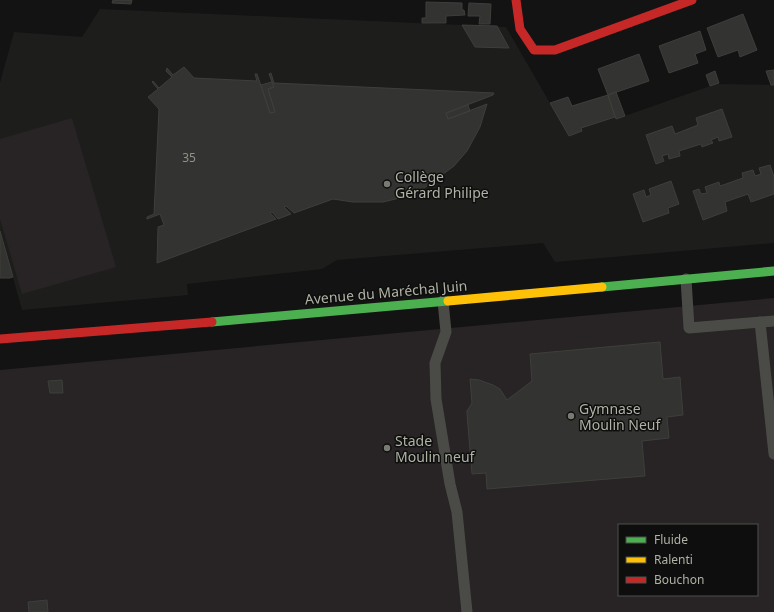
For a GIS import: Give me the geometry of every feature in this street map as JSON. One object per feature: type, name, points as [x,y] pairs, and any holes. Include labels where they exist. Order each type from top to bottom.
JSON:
[{"type":"street","points":[[516,0],[520,29],[534,50],[555,50],[692,0]]},
{"type":"street","name":"Avenue du Maréchal Juin","points":[[0,339],[774,271]]},
{"type":"lane","points":[[686,279],[689,328],[774,321]]},
{"type":"lane","points":[[443,301],[446,332],[435,362],[436,399],[450,484],[457,512],[467,612]]},
{"type":"lane","points":[[760,322],[774,454]]},
{"type":"shaded area","name":"Collège Gérard Philipe","points":[[100,9],[506,27],[569,136],[582,131],[581,128],[615,117],[616,119],[716,84],[774,85],[774,243],[555,262],[543,243],[337,260],[322,269],[187,284],[188,295],[22,310],[0,231],[0,83],[14,32],[82,37]]},
{"type":"shaded area","points":[[72,118],[116,267],[22,294],[0,219],[0,139]]},
{"type":"shaded area","name":"Stade Moulin neuf","points":[[774,298],[774,612],[0,612],[0,370]]},
{"type":"building","points":[[113,0],[132,0],[131,4],[112,3]]},
{"type":"building","points":[[426,2],[462,3],[462,10],[464,10],[465,15],[446,16],[446,23],[422,23],[422,18],[426,18]]},
{"type":"building","points":[[469,3],[491,4],[490,24],[479,24],[480,16],[468,16]]},
{"type":"building","points":[[743,14],[757,50],[740,57],[738,50],[718,57],[707,28]]},
{"type":"building","points":[[462,25],[497,26],[509,48],[475,47]]},
{"type":"building","points":[[700,31],[706,50],[695,54],[698,63],[669,73],[659,46]]},
{"type":"building","points":[[639,54],[649,81],[608,95],[598,69]]},
{"type":"building","points":[[184,67],[194,78],[257,81],[255,74],[257,74],[270,113],[275,112],[268,89],[274,87],[269,74],[271,73],[274,83],[494,93],[493,95],[446,113],[448,119],[487,104],[480,127],[467,151],[454,166],[423,189],[404,197],[383,202],[353,202],[333,199],[294,213],[286,206],[284,207],[291,214],[278,219],[272,212],[270,213],[276,219],[157,263],[158,227],[164,225],[160,214],[147,219],[147,217],[154,214],[159,109],[148,97],[158,89],[152,82],[153,81],[159,88],[172,77],[166,71],[167,68],[173,75]]},
{"type":"building","points":[[774,70],[774,85],[771,85],[766,71]]},
{"type":"building","points":[[715,71],[719,83],[710,86],[706,75]]},
{"type":"building","points":[[272,82],[274,87],[268,89],[275,112],[270,113],[261,85]]},
{"type":"building","points":[[616,92],[625,116],[616,119],[608,95]]},
{"type":"building","points":[[608,95],[615,117],[581,128],[582,131],[569,136],[550,103],[568,97],[572,106]]},
{"type":"building","points":[[468,105],[470,111],[448,119],[446,113]]},
{"type":"building","points":[[722,109],[732,137],[719,141],[718,137],[711,140],[713,143],[702,147],[701,144],[679,151],[680,156],[669,159],[668,154],[662,156],[664,161],[656,164],[646,135],[672,126],[675,134],[698,125],[696,118]]},
{"type":"building","points":[[770,165],[774,177],[774,194],[751,202],[748,194],[725,202],[727,211],[703,220],[693,191],[699,189],[701,194],[707,193],[705,187],[719,182],[720,186],[743,178],[742,173],[753,170],[755,176],[761,174],[759,168]]},
{"type":"building","points":[[671,181],[679,204],[668,208],[669,213],[643,222],[633,194],[644,190],[646,197],[651,195],[649,189]]},
{"type":"building","points":[[0,231],[13,277],[10,278],[0,278]]},
{"type":"building","name":"Gymnase Moulin Neuf","points":[[660,342],[663,379],[680,377],[683,415],[667,417],[669,438],[642,441],[645,476],[487,489],[486,473],[472,474],[467,414],[467,411],[472,403],[470,379],[479,380],[493,385],[500,389],[507,400],[532,381],[530,354]]},
{"type":"building","points":[[62,380],[63,393],[50,393],[48,381]]},
{"type":"building","points":[[47,600],[48,612],[29,612],[28,602]]},
{"type":"traffic: fast","points":[[602,287],[774,271]]},
{"type":"traffic: fast","points":[[212,322],[448,301]]},
{"type":"traffic: slow","points":[[448,301],[602,287]]},
{"type":"traffic: jam","points":[[516,0],[520,29],[534,50],[555,50],[692,0]]},
{"type":"traffic: jam","points":[[0,339],[212,322]]},
{"type":"place","name":"Collège Gérard Philipe","points":[[387,184]]},
{"type":"place","name":"Gymnase Moulin Neuf","points":[[571,416]]},
{"type":"place","name":"Stade Moulin neuf","points":[[387,448]]}]
